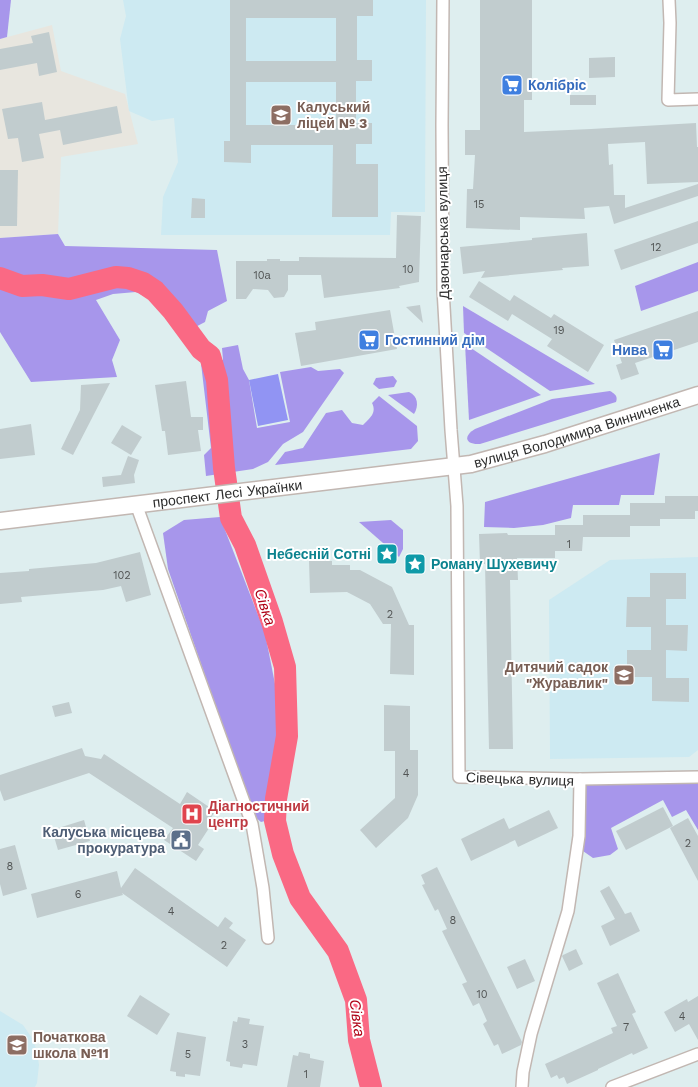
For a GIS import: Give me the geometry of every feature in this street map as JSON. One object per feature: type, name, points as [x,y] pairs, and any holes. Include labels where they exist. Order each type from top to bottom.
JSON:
[{"type":"main road","name":"вулиця Володимира Винниченка","points":[[454,466],[471,464],[545,444],[698,395]]},
{"type":"main road","name":"проспект Лесі Українки","points":[[0,521],[454,466]]},
{"type":"street","name":"Дзвонарська вулиця","points":[[443,0],[443,289],[454,466]]},
{"type":"street","points":[[669,0],[668,100],[698,98]]},
{"type":"street","name":"Сівецька вулиця","points":[[454,466],[457,506],[459,778],[580,779],[579,836],[568,911],[531,1034],[523,1072],[522,1087]]},
{"type":"street","points":[[136,504],[252,824],[263,888],[268,938]]},
{"type":"street","points":[[580,779],[698,777]]},
{"type":"street","points":[[612,1087],[698,1054]]},
{"type":"shaded area","points":[[0,0],[11,0],[7,37],[0,39]]},
{"type":"shaded area","name":"Калуський ліцей № 3","points":[[123,0],[426,0],[425,212],[391,212],[390,235],[161,235],[163,197],[178,162],[174,118],[152,121],[129,111],[120,39],[126,16]]},
{"type":"shaded area","points":[[52,25],[61,71],[125,94],[138,144],[61,157],[58,234],[0,238],[0,39]]},
{"type":"shaded area","points":[[58,234],[65,246],[217,250],[227,301],[208,311],[205,322],[182,334],[156,302],[136,292],[113,294],[96,300],[120,340],[112,360],[117,377],[31,382],[0,332],[0,238]]},
{"type":"shaded area","points":[[698,262],[698,291],[641,311],[635,286]]},
{"type":"shaded area","points":[[463,306],[595,384],[550,391],[464,333]]},
{"type":"shaded area","points":[[465,344],[541,395],[469,420]]},
{"type":"shaded area","points":[[238,345],[243,369],[249,380],[257,428],[290,422],[280,372],[311,367],[318,371],[340,369],[344,373],[303,432],[283,444],[268,462],[253,469],[206,476],[204,455],[211,448],[200,355],[223,360],[222,348]]},
{"type":"shaded area","points":[[278,374],[288,420],[258,426],[249,380]]},
{"type":"shaded area","points":[[393,376],[397,381],[394,387],[379,389],[373,384],[376,378]]},
{"type":"shaded area","points":[[610,391],[616,395],[616,402],[480,444],[471,443],[467,440],[469,434],[475,429],[552,399]]},
{"type":"shaded area","points":[[409,392],[417,402],[414,414],[388,395]]},
{"type":"shaded area","points":[[379,396],[417,426],[418,441],[411,449],[275,465],[285,452],[303,448],[326,413],[342,410],[352,423],[363,425],[372,415],[374,410],[372,403]]},
{"type":"shaded area","points":[[660,453],[654,495],[621,495],[619,505],[573,505],[571,518],[543,525],[514,528],[484,527],[485,502]]},
{"type":"shaded area","points":[[220,517],[265,633],[275,684],[278,736],[275,771],[269,820],[261,822],[255,817],[168,569],[163,533],[184,520]]},
{"type":"shaded area","points":[[391,520],[403,530],[403,549],[399,557],[359,522]]},
{"type":"shaded area","name":"Дитячий садок \"Журавлик\"","points":[[698,557],[698,750],[689,757],[550,759],[549,600],[610,560]]},
{"type":"shaded area","points":[[586,783],[698,783],[698,830],[686,810],[672,817],[663,800],[611,828],[618,849],[610,855],[593,858],[583,851]]},
{"type":"shaded area","name":"Початкова школа №11","points":[[0,1011],[23,1025],[32,1038],[37,1051],[39,1065],[35,1087],[0,1087]]},
{"type":"building","points":[[230,0],[373,0],[373,16],[357,16],[357,60],[372,60],[372,81],[356,81],[356,123],[372,123],[372,144],[356,144],[356,164],[378,164],[378,217],[332,217],[333,145],[251,145],[251,163],[224,162],[224,141],[230,141]],"holes":[[[246,18],[336,18],[336,61],[246,61]],[[246,82],[336,82],[336,125],[246,125]]]},
{"type":"building","points":[[480,0],[532,0],[532,100],[524,100],[524,132],[696,123],[698,182],[647,184],[645,142],[608,144],[609,165],[613,164],[614,195],[625,195],[625,208],[698,184],[698,196],[614,224],[609,206],[584,208],[585,219],[520,217],[520,230],[466,228],[467,189],[473,189],[475,155],[465,155],[465,130],[480,130]]},
{"type":"building","points":[[49,32],[57,72],[39,76],[37,63],[0,70],[0,49],[33,43],[31,36]]},
{"type":"building","points":[[615,57],[615,77],[589,78],[589,58]]},
{"type":"building","points":[[570,95],[596,95],[596,105],[570,105]]},
{"type":"building","points":[[42,102],[45,120],[117,106],[122,133],[63,145],[60,130],[39,134],[44,158],[22,162],[18,138],[8,139],[2,109]]},
{"type":"building","points":[[0,170],[18,170],[17,226],[0,226]]},
{"type":"building","points":[[192,198],[205,199],[205,218],[191,218]]},
{"type":"building","points":[[397,215],[421,216],[419,282],[399,286],[400,288],[324,298],[321,275],[288,275],[288,290],[284,297],[274,298],[268,290],[253,289],[246,299],[236,299],[236,261],[280,259],[280,261],[299,261],[299,257],[396,258]]},
{"type":"building","points":[[698,221],[698,243],[621,270],[614,250]]},
{"type":"building","points":[[587,233],[589,266],[481,278],[485,271],[463,274],[460,247]]},
{"type":"building","points":[[479,281],[510,301],[514,295],[551,318],[554,314],[604,345],[588,372],[547,346],[552,339],[512,314],[508,321],[469,297]]},
{"type":"building","points":[[420,305],[423,323],[406,307]]},
{"type":"building","points":[[390,310],[397,349],[301,366],[295,333],[316,330],[315,322]]},
{"type":"building","points":[[698,311],[698,342],[635,363],[639,374],[621,380],[616,365],[622,363],[614,340]]},
{"type":"building","points":[[186,381],[191,417],[203,417],[203,430],[198,430],[201,451],[168,455],[165,431],[162,431],[155,385]]},
{"type":"building","points":[[110,383],[73,455],[61,449],[80,410],[81,385]]},
{"type":"building","points":[[31,424],[35,455],[0,459],[0,429]]},
{"type":"building","points":[[122,425],[142,437],[131,455],[111,443]]},
{"type":"building","points":[[128,456],[139,460],[134,475],[135,483],[103,487],[102,477],[121,475]]},
{"type":"building","points":[[665,496],[698,496],[698,511],[695,511],[695,519],[660,519],[660,526],[630,526],[630,537],[583,537],[582,551],[555,551],[555,558],[517,558],[518,580],[510,580],[513,749],[489,749],[485,564],[480,564],[479,534],[555,535],[555,525],[583,525],[583,515],[630,515],[630,503],[665,503]]},
{"type":"building","points":[[140,552],[151,595],[126,602],[121,586],[103,590],[21,597],[22,602],[0,604],[0,573],[96,563]]},
{"type":"building","points":[[309,561],[332,561],[332,565],[350,565],[350,570],[360,570],[392,587],[409,625],[414,625],[414,675],[390,674],[391,624],[383,624],[370,604],[347,592],[310,593]]},
{"type":"building","points":[[650,573],[686,573],[686,599],[666,599],[666,625],[688,625],[687,651],[666,650],[666,678],[689,678],[689,702],[652,701],[652,677],[627,677],[627,650],[651,650],[651,627],[626,627],[627,597],[650,597]]},
{"type":"building","points":[[69,702],[72,713],[55,717],[52,706]]},
{"type":"building","points":[[384,705],[410,706],[410,750],[418,750],[418,795],[408,818],[376,848],[360,830],[395,798],[395,751],[384,751]]},
{"type":"building","points":[[82,748],[85,756],[101,759],[104,754],[180,804],[187,792],[215,811],[208,823],[211,825],[198,845],[204,849],[196,861],[164,840],[173,828],[89,773],[4,801],[0,790],[0,775]]},
{"type":"building","points":[[663,807],[673,826],[626,850],[616,831]]},
{"type":"building","points":[[549,810],[558,828],[518,847],[515,840],[471,861],[461,839],[504,818],[509,829]]},
{"type":"building","points":[[688,818],[698,836],[698,881],[670,828]]},
{"type":"building","points":[[84,820],[90,841],[58,850],[52,830]]},
{"type":"building","points":[[15,845],[27,889],[3,896],[0,884],[0,849]]},
{"type":"building","points":[[437,867],[522,1042],[521,1045],[502,1054],[498,1044],[494,1046],[483,1024],[487,1021],[479,1003],[473,1006],[462,984],[467,982],[442,931],[447,929],[438,909],[435,911],[422,885],[425,884],[421,875]]},
{"type":"building","points":[[135,868],[218,927],[225,917],[233,923],[229,928],[246,940],[227,967],[122,893],[123,895],[37,918],[31,894],[117,871],[121,888]]},
{"type":"building","points":[[609,886],[625,914],[631,912],[640,931],[610,946],[601,926],[615,919],[600,891]]},
{"type":"building","points":[[576,949],[583,964],[569,971],[562,956]]},
{"type":"building","points":[[525,959],[535,981],[517,989],[507,967]]},
{"type":"building","points":[[618,973],[636,1012],[632,1014],[648,1048],[633,1055],[632,1053],[567,1084],[564,1077],[559,1079],[557,1075],[551,1078],[545,1064],[613,1033],[611,1028],[617,1026],[597,983]]},
{"type":"building","points":[[140,995],[170,1014],[157,1035],[127,1016]]},
{"type":"building","points":[[698,996],[698,1040],[689,1024],[675,1032],[664,1012],[687,999],[688,1002]]},
{"type":"building","points":[[238,1017],[250,1019],[249,1024],[264,1026],[257,1066],[243,1064],[242,1068],[230,1066],[230,1062],[226,1061],[233,1021],[237,1022]]},
{"type":"building","points":[[177,1032],[206,1037],[200,1076],[185,1074],[185,1077],[176,1076],[176,1072],[170,1071]]},
{"type":"building","points":[[299,1052],[310,1054],[310,1058],[324,1061],[320,1087],[287,1087],[293,1055],[298,1056]]},
{"type":"waterway","name":"Сівка","points":[[0,278],[22,286],[42,285],[69,289],[116,277],[128,278],[143,283],[155,291],[173,311],[201,349],[210,356],[217,380],[224,468],[231,518],[245,545],[272,622],[285,667],[287,736],[276,799],[275,821],[283,854],[300,898],[338,951],[356,1000],[359,1040],[371,1087]]},
{"type":"place","name":"Колібріс","points":[[512,85]]},
{"type":"place","name":"Калуський ліцей № 3","points":[[281,115]]},
{"type":"place","name":"Гостинний дім","points":[[369,340]]},
{"type":"place","name":"Нива","points":[[663,350]]},
{"type":"place","name":"Небесній Сотні","points":[[387,554]]},
{"type":"place","name":"Роману Шухевичу","points":[[415,564]]},
{"type":"place","name":"Дитячий садок \"Журавлик\"","points":[[624,675]]},
{"type":"place","name":"Діагностичний центр","points":[[192,814]]},
{"type":"place","name":"Калуська місцева прокуратура","points":[[181,840]]},
{"type":"place","name":"Початкова школа №11","points":[[17,1045]]}]
